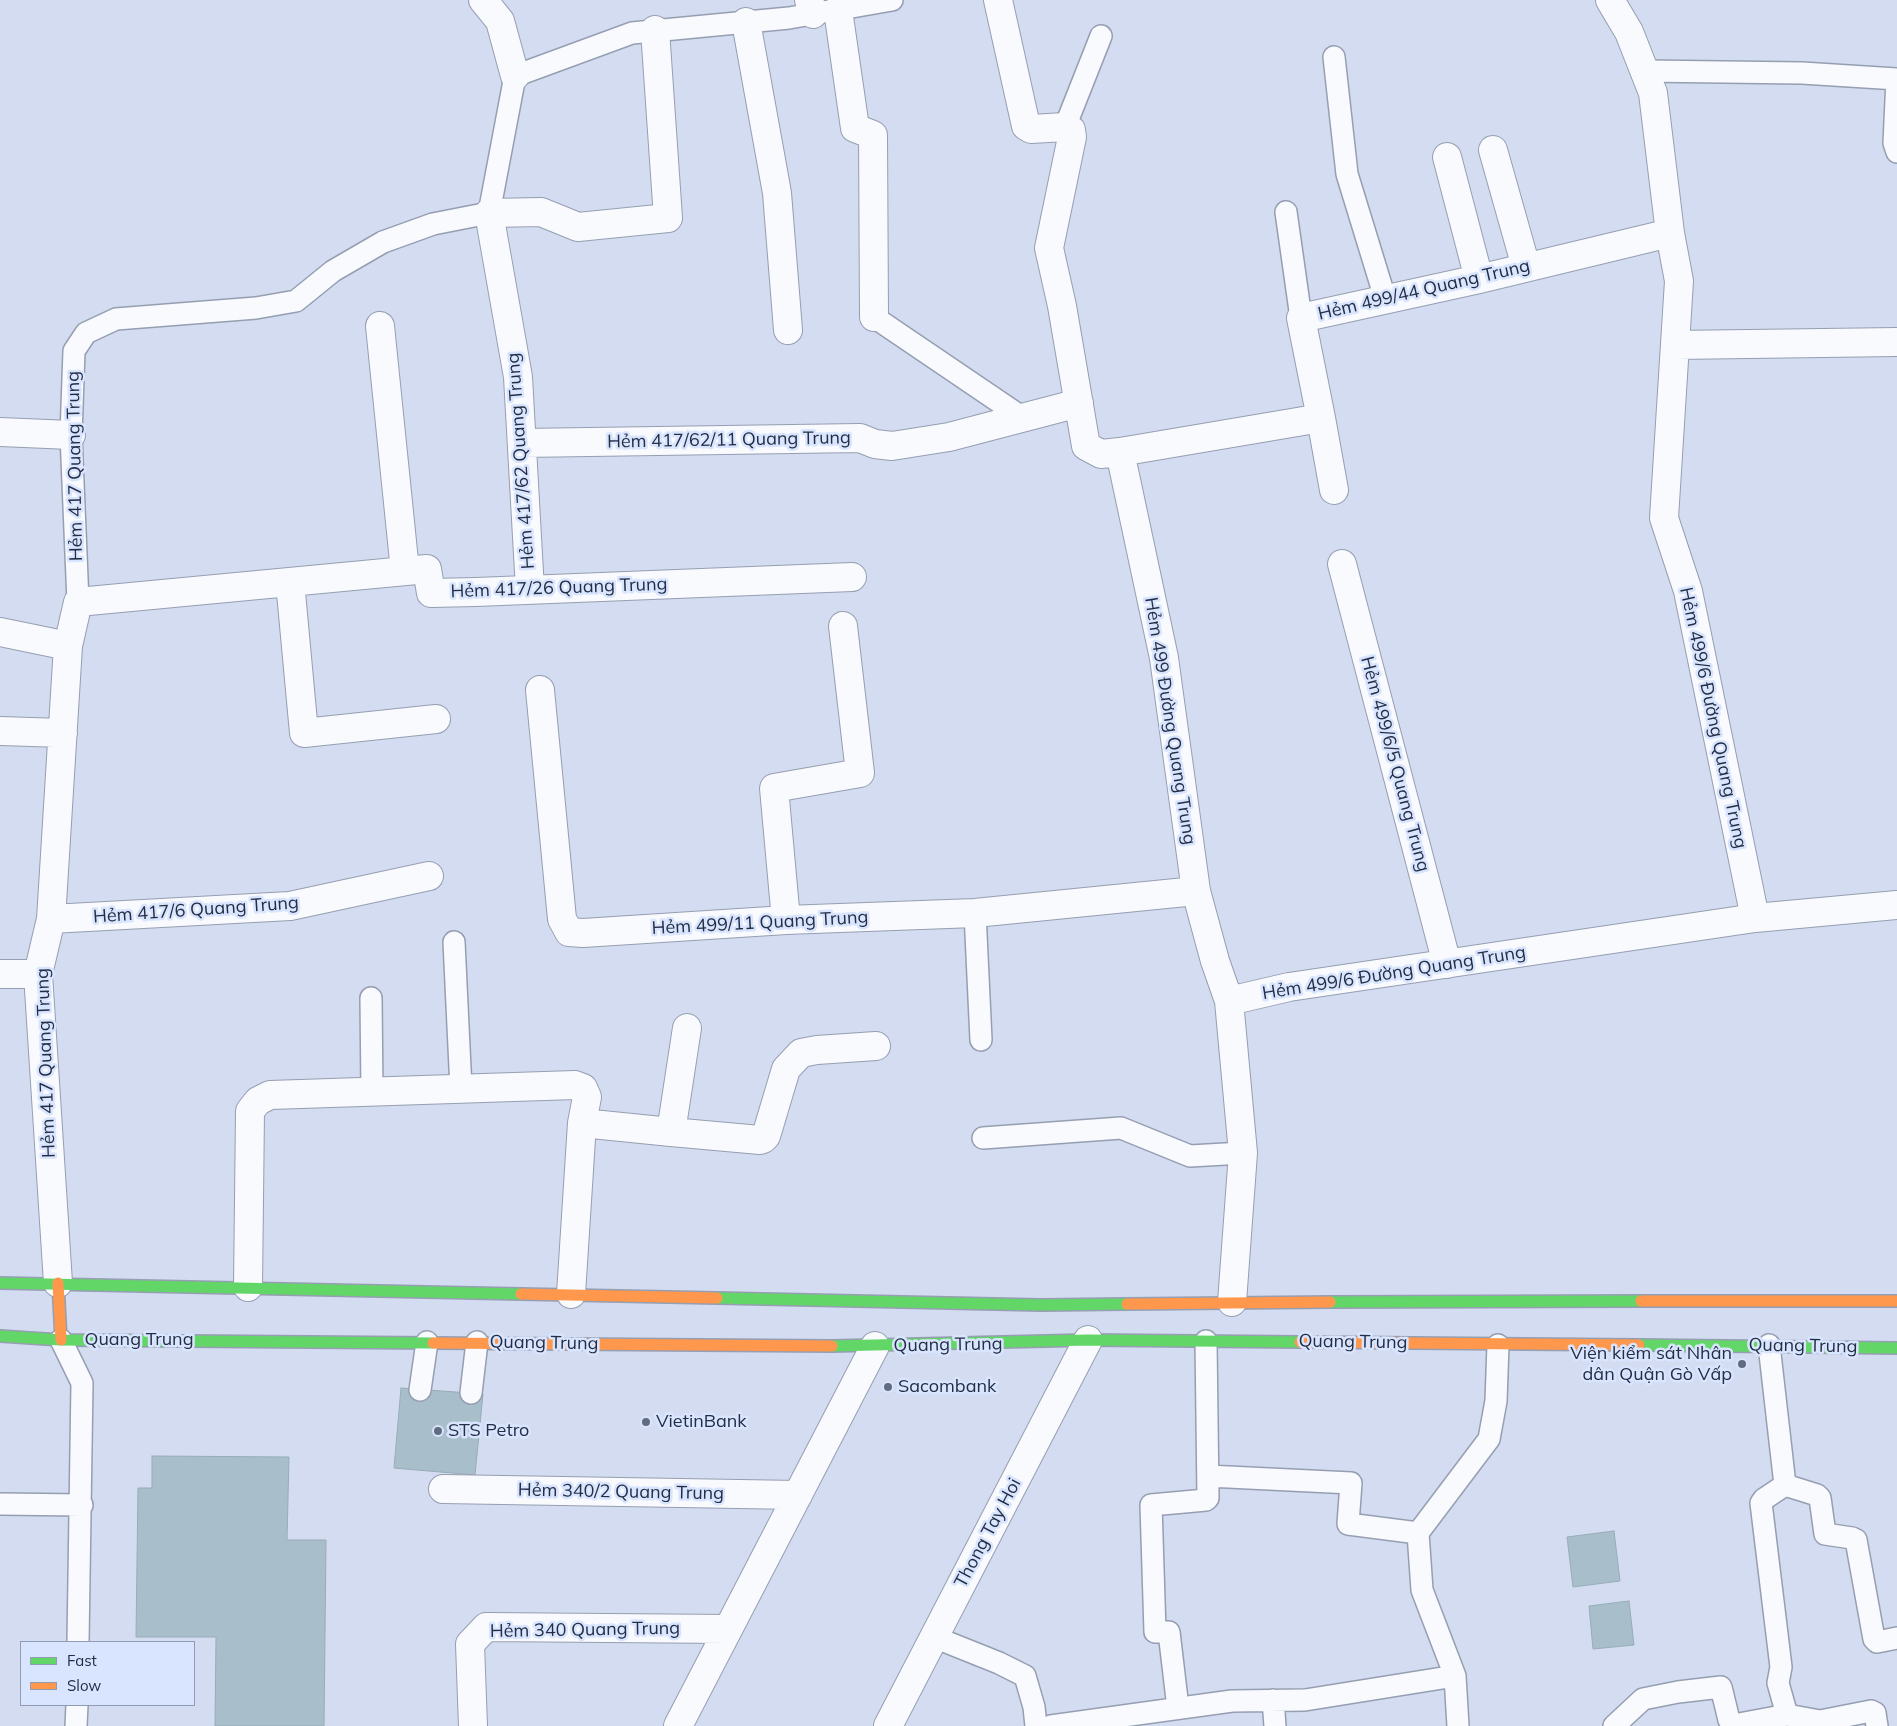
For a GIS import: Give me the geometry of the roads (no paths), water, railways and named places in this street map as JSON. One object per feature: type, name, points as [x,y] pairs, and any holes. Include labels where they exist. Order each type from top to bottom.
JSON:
[{"type":"main road","points":[[0,1283],[571,1294],[1096,1310],[1232,1302],[1897,1301]]},
{"type":"main road","points":[[58,1284],[61,1340]]},
{"type":"main road","name":"Quang Trung","points":[[0,1336],[61,1340],[876,1346],[1090,1335],[1206,1341],[1769,1345],[1897,1348]]},
{"type":"street","points":[[483,0],[500,21],[516,76]]},
{"type":"street","points":[[998,0],[1026,126],[1031,128],[1065,127],[1071,130],[1072,137],[1049,248],[1062,306],[1086,446],[1101,454],[1120,452],[1321,418]]},
{"type":"street","name":"Hẻm 499/6 Đường Quang Trung","points":[[1229,1001],[1289,987],[1755,918],[1688,591],[1664,518],[1679,281],[1670,233],[1653,94],[1630,32],[1610,0]]},
{"type":"street","points":[[820,8],[855,128],[873,136],[874,317]]},
{"type":"street","points":[[746,22],[777,193],[788,330]]},
{"type":"street","points":[[489,213],[542,212],[578,227],[668,218],[655,30]]},
{"type":"street","points":[[1493,150],[1526,267]]},
{"type":"street","points":[[1447,157],[1479,278]]},
{"type":"street","name":"Hẻm 417/62 Quang Trung","points":[[489,213],[518,378],[530,590]]},
{"type":"street","name":"Hẻm 499/44 Quang Trung","points":[[1334,490],[1301,318],[1670,233]]},
{"type":"street","points":[[380,326],[406,570]]},
{"type":"street","points":[[1675,345],[1897,342]]},
{"type":"street","name":"Hẻm 417/62/11 Quang Trung","points":[[522,443],[860,438],[875,444],[892,446],[949,438],[1079,403]]},
{"type":"street","points":[[0,432],[71,435]]},
{"type":"street","name":"Hẻm 499 Đường Quang Trung","points":[[1120,452],[1164,658],[1196,891],[1215,961],[1229,1001],[1243,1153],[1232,1302]]},
{"type":"street","name":"Hẻm 499/6/5 Quang Trung","points":[[1342,564],[1447,964]]},
{"type":"street","name":"Hẻm 417/26 Quang Trung","points":[[78,602],[428,569],[432,592],[852,577]]},
{"type":"street","points":[[290,582],[304,733],[436,719]]},
{"type":"street","name":"Hẻm 417 Quang Trung","points":[[58,1284],[38,974],[51,919],[68,646],[78,602]]},
{"type":"street","points":[[786,920],[774,788],[860,773],[843,626]]},
{"type":"street","points":[[0,632],[68,646]]},
{"type":"street","name":"Hẻm 499/11 Quang Trung","points":[[540,690],[562,919],[569,932],[583,933],[786,920],[975,913],[1196,891]]},
{"type":"street","points":[[0,732],[63,733]]},
{"type":"street","name":"Hẻm 417/6 Quang Trung","points":[[51,919],[290,906],[429,876]]},
{"type":"street","points":[[1755,918],[1897,905]]},
{"type":"street","points":[[0,974],[38,974]]},
{"type":"street","points":[[671,1132],[687,1028]]},
{"type":"street","points":[[582,1123],[760,1140],[766,1136],[786,1069],[801,1053],[817,1050],[876,1046]]},
{"type":"street","points":[[248,1287],[250,1111],[258,1101],[270,1096],[575,1085],[583,1088],[587,1097],[582,1123],[571,1294]]},
{"type":"street","name":"Thong Tay Hoi","points":[[888,1726],[1090,1335]]},
{"type":"street","points":[[678,1726],[876,1346]]},
{"type":"street","name":"Hẻm 340/2 Quang Trung","points":[[443,1489],[798,1495]]},
{"type":"street","name":"Hẻm 340 Quang Trung","points":[[472,1726],[470,1644],[486,1627],[728,1629]]},
{"type":"lane","points":[[489,213],[516,76],[632,33],[746,22],[820,8],[892,0]]},
{"type":"lane","points":[[1065,127],[1102,36]]},
{"type":"lane","points":[[1334,56],[1347,174],[1385,298]]},
{"type":"lane","points":[[1644,71],[1802,74],[1897,79],[1894,143],[1897,152]]},
{"type":"lane","points":[[1286,212],[1301,318]]},
{"type":"lane","name":"Hẻm 417 Quang Trung","points":[[78,602],[71,435],[74,351],[86,333],[116,319],[256,308],[296,301],[333,271],[383,242],[433,224],[489,213]]},
{"type":"lane","points":[[874,317],[1023,418]]},
{"type":"lane","points":[[975,913],[981,1040]]},
{"type":"lane","points":[[454,942],[461,1089]]},
{"type":"lane","points":[[371,998],[372,1093]]},
{"type":"lane","points":[[983,1138],[1121,1128],[1190,1156],[1243,1153]]},
{"type":"lane","points":[[61,1340],[82,1383],[82,1504],[78,1641]]},
{"type":"lane","points":[[1178,1708],[1169,1632],[1155,1632],[1150,1504],[1206,1500],[1209,1496],[1206,1341]]},
{"type":"lane","points":[[420,1390],[427,1342]]},
{"type":"lane","points":[[471,1393],[477,1342]]},
{"type":"lane","points":[[1458,1726],[1455,1676],[1422,1590],[1418,1534],[1488,1439],[1496,1401],[1498,1344]]},
{"type":"lane","points":[[1769,1345],[1785,1485]]},
{"type":"lane","points":[[1208,1476],[1351,1482],[1348,1524],[1418,1534]]},
{"type":"lane","points":[[1785,1485],[1817,1495],[1820,1498],[1825,1534],[1854,1539],[1874,1639],[1877,1642],[1897,1638]]},
{"type":"lane","points":[[1785,1485],[1761,1502],[1781,1667],[1778,1683],[1787,1715]]},
{"type":"lane","points":[[0,1504],[82,1504]]},
{"type":"lane","points":[[934,1637],[999,1663],[1025,1676],[1034,1708],[1036,1726]]},
{"type":"lane","points":[[1051,1726],[1232,1701],[1305,1700],[1455,1676]]},
{"type":"lane","points":[[1614,1726],[1645,1699],[1678,1692],[1721,1687],[1729,1720],[1733,1724],[1787,1715],[1820,1723],[1871,1711],[1876,1713],[1877,1726]]},
{"type":"lane","points":[[1273,1700],[1275,1726]]},
{"type":"lane","points":[[76,1726],[77,1706]]},
{"type":"place","name":"Viện kiểm sát Nhân dân Quận Gò Vấp","points":[[1742,1364]]},
{"type":"place","name":"Sacombank","points":[[888,1387]]},
{"type":"place","name":"VietinBank","points":[[646,1422]]},
{"type":"place","name":"STS Petro","points":[[438,1431]]}]
